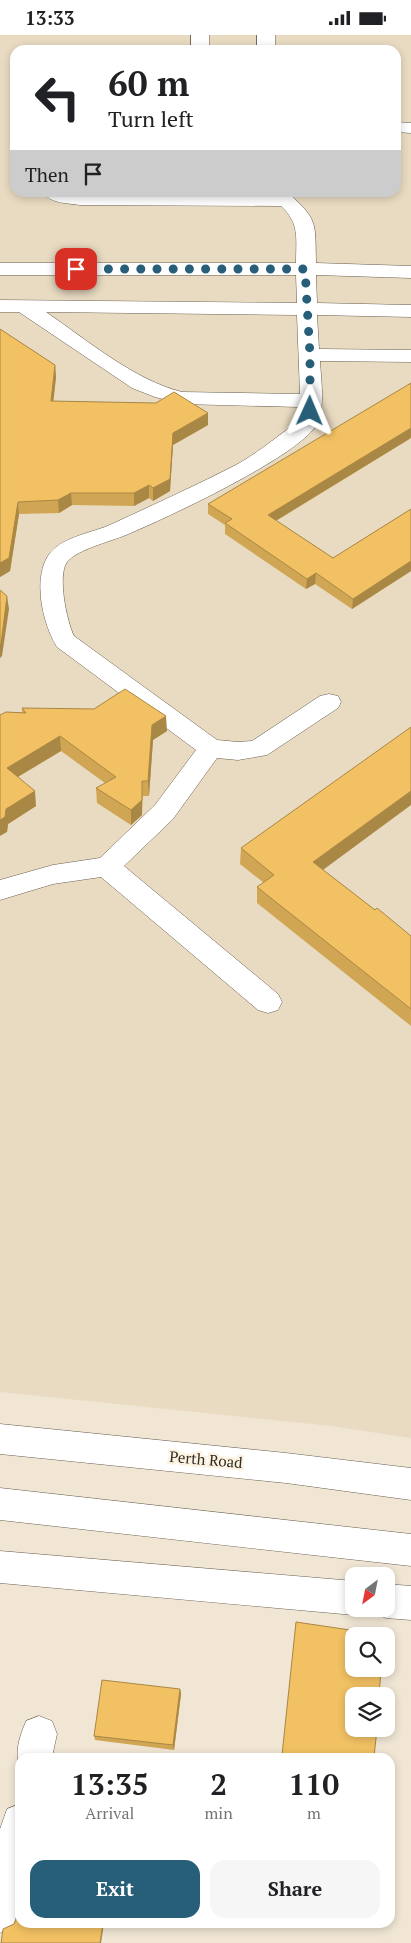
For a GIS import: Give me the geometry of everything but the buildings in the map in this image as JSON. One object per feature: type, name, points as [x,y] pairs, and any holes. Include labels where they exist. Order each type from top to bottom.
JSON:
[{"type":"main road","points":[[67,197],[130,197]]},
{"type":"main road","points":[[283,197],[300,213],[305,226],[311,401],[307,422],[300,431],[244,469],[118,530],[71,549],[59,557],[53,568],[51,583],[59,629],[65,641],[211,748],[238,751],[258,749],[329,702]]},
{"type":"main road","points":[[0,269],[411,271]]},
{"type":"main road","points":[[0,306],[411,311]]},
{"type":"main road","points":[[23,306],[139,384],[162,393],[182,398],[311,401]]},
{"type":"main road","points":[[310,355],[411,356]]},
{"type":"main road","points":[[107,867],[164,812],[211,748]]},
{"type":"main road","points":[[0,890],[55,872],[78,868],[107,867],[268,1002]]},
{"type":"main road","name":"Perth Road","points":[[0,1439],[286,1468],[411,1484]]},
{"type":"main road","points":[[0,1503],[411,1550]]},
{"type":"main road","points":[[0,1567],[345,1597]]},
{"type":"main road","points":[[395,1602],[411,1603]]},
{"type":"main road","points":[[0,1914],[15,1844]]},
{"type":"shaded area","points":[[0,35],[411,35],[411,1438],[331,1426],[0,1392]]},
{"type":"route","points":[[76,269],[305,269],[310,355],[310,411]]}]
